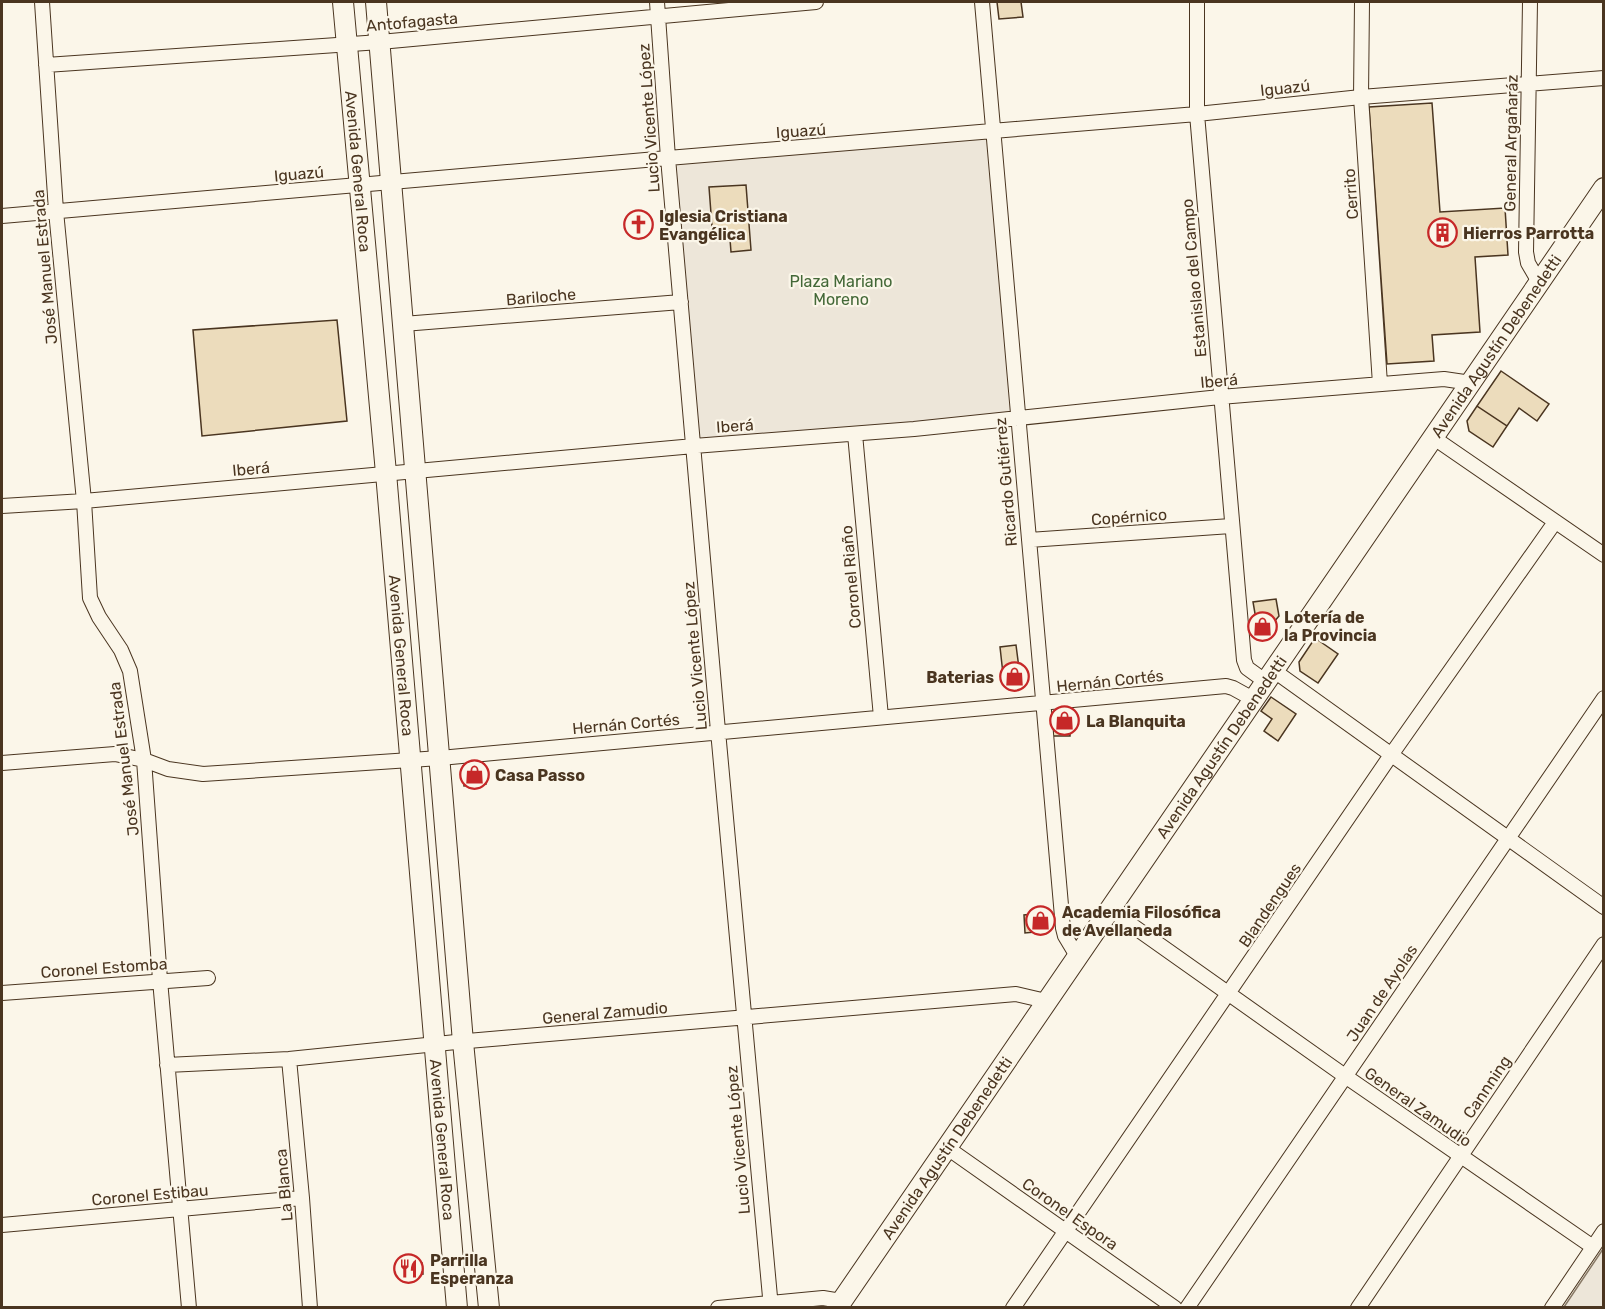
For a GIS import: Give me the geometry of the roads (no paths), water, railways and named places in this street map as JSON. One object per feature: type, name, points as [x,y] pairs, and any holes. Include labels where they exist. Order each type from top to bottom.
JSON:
[{"type":"main road","name":"Avenida General Roca","points":[[343,2],[386,473],[457,1308]]},
{"type":"main road","name":"Avenida General Roca","points":[[376,2],[464,1042],[489,1308]]},
{"type":"main road","name":"Avenida Agustín Debenedetti","points":[[839,1304],[1539,282],[1601,197]]},
{"type":"street","name":"José Manuel Estrada","points":[[42,2],[56,211],[84,501],[90,598],[99,617],[121,650],[130,671],[144,760],[160,980],[189,1308]]},
{"type":"street","name":"Lucio Vicente López","points":[[657,2],[668,158],[770,1305]]},
{"type":"street","name":"Antofagasta","points":[[46,65],[380,42],[816,2]]},
{"type":"street","name":"Ricardo Gutiérrez","points":[[981,2],[1063,928],[1077,956]]},
{"type":"street","name":"Estanislao del Campo","points":[[1197,2],[1197,114],[1244,660],[1247,668],[1269,676]]},
{"type":"street","name":"Cerrito","points":[[1362,2],[1361,97],[1380,384]]},
{"type":"street","name":"General Argañaráz","points":[[1530,2],[1526,252],[1528,263],[1539,282]]},
{"type":"street","name":"Iguazú","points":[[2,216],[1197,114],[1361,97],[1604,78]]},
{"type":"street","name":"Bariloche","points":[[403,324],[681,302]]},
{"type":"street","name":"Iberá","points":[[2,506],[84,501],[694,446],[855,434],[1220,397],[1444,379],[1471,383]]},
{"type":"street","name":"Coronel Riaño","points":[[855,434],[881,717]]},
{"type":"street","points":[[1434,438],[1604,555]]},
{"type":"street","name":"Blandengues","points":[[1013,1308],[1391,755],[1555,522]]},
{"type":"street","name":"Copérnico","points":[[1029,540],[1231,526]]},
{"type":"street","points":[[1269,676],[1391,755],[1604,907]]},
{"type":"street","name":"Hernán Cortés","points":[[2,764],[115,754],[144,760],[176,771],[203,774],[440,758],[1226,686],[1253,699]]},
{"type":"street","name":"Juan de Ayolas","points":[[1187,1308],[1604,698]]},
{"type":"street","name":"General Zamudio","points":[[1109,909],[1593,1247]]},
{"type":"street","name":"Cannning","points":[[1358,1308],[1604,944]]},
{"type":"street","name":"Coronel Estomba","points":[[2,993],[208,978]]},
{"type":"street","name":"General Zamudio","points":[[167,1065],[289,1059],[434,1044],[1016,994],[1046,1001]]},
{"type":"street","name":"La Blanca","points":[[289,1059],[310,1308]]},
{"type":"street","name":"Coronel Espora","points":[[946,1147],[1175,1308]]},
{"type":"street","name":"Coronel Estibau","points":[[2,1226],[302,1198]]},
{"type":"street","points":[[1552,1308],[1604,1231]]},
{"type":"street","points":[[718,1308],[770,1305],[823,1298],[839,1304]]},
{"type":"place","name":"Iglesia Cristiana Evangélica","points":[[638,225]]},
{"type":"place","name":"Hierros Parrotta","points":[[1442,233]]},
{"type":"place","name":"Lotería de la Provincia","points":[[1263,626]]},
{"type":"place","name":"Baterias","points":[[1015,677]]},
{"type":"place","name":"La Blanquita","points":[[1065,721]]},
{"type":"place","name":"Casa Passo","points":[[474,775]]},
{"type":"place","name":"Academia Filosófica de Avellaneda","points":[[1041,921]]},
{"type":"place","name":"Parrilla Esperanza","points":[[409,1269]]},
{"type":"park label","name":"Plaza Mariano Moreno","points":[[841,290]]}]
